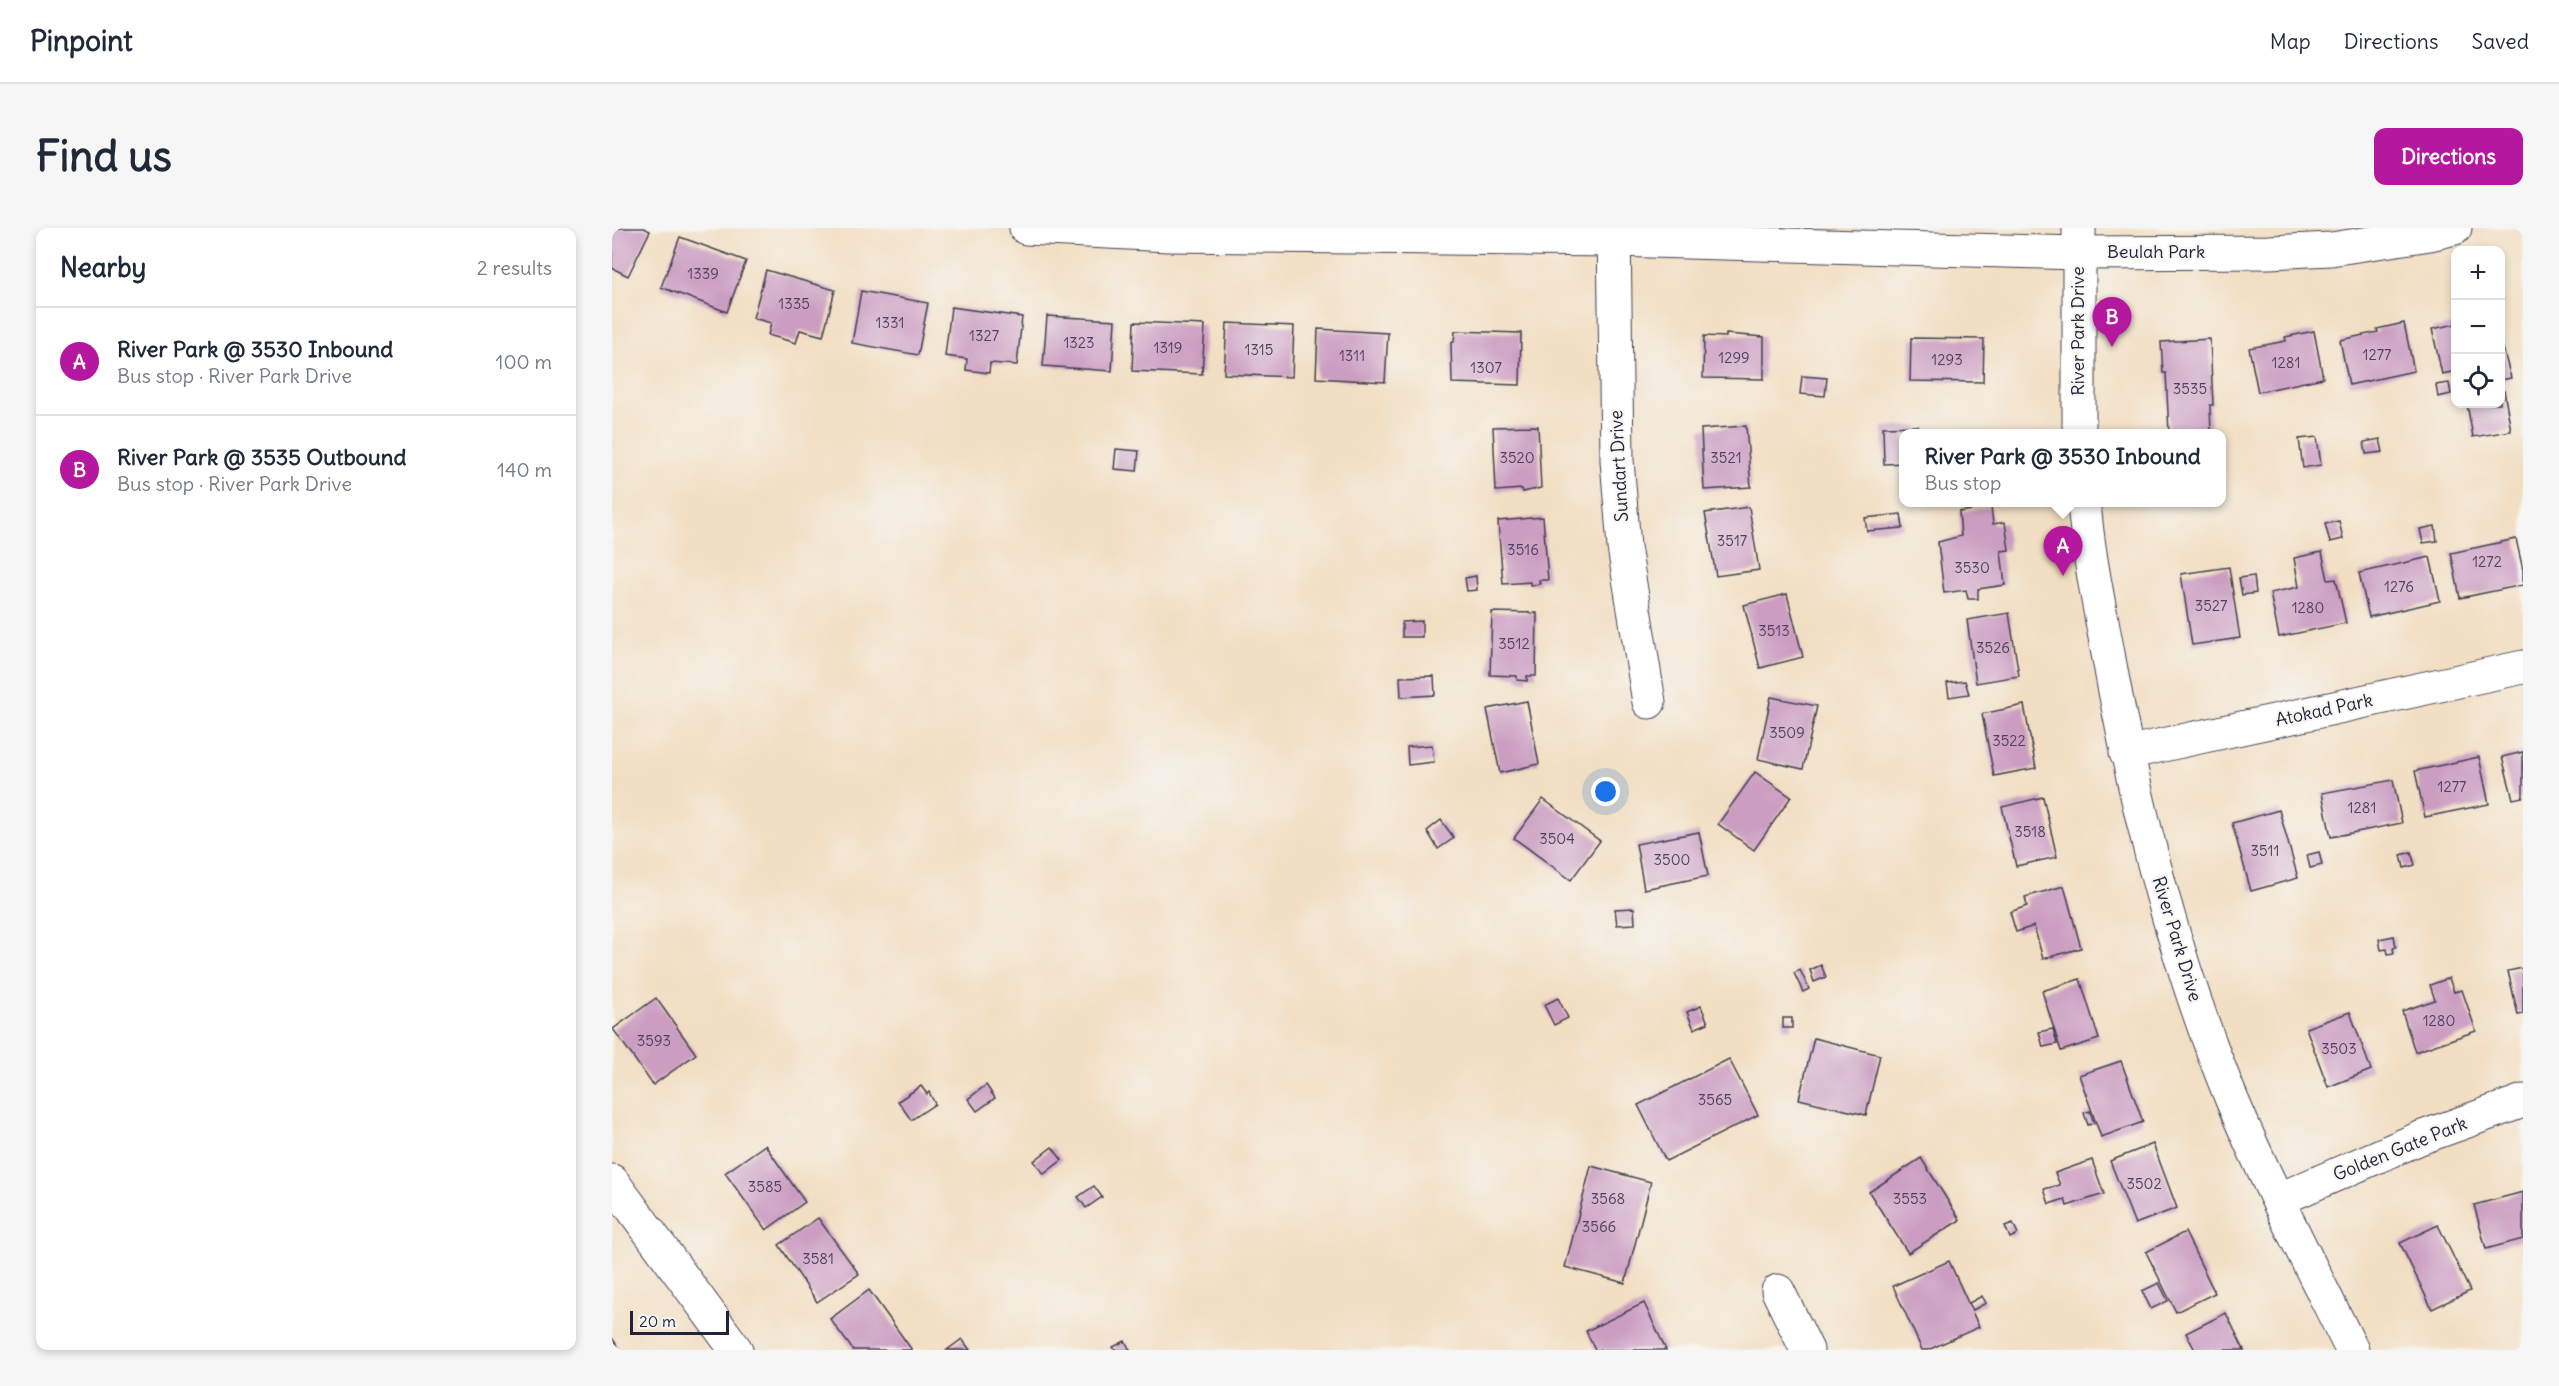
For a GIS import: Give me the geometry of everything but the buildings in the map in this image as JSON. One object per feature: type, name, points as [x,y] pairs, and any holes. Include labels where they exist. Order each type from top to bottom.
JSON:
[{"type":"street","name":"Beulah Park","points":[[1026,228],[1169,236],[1613,234],[2078,240],[2269,252],[2331,249],[2455,228]]},
{"type":"street","name":"Sundart Drive","points":[[1613,234],[1617,460],[1622,525],[1649,702]]},
{"type":"street","name":"River Park Drive","points":[[2078,240],[2079,429]]},
{"type":"street","name":"River Park Drive","points":[[2085,507],[2094,574],[2126,753],[2164,903],[2192,991],[2232,1100],[2278,1200],[2352,1350]]},
{"type":"street","name":"Atokad Park","points":[[2126,753],[2523,667]]},
{"type":"street","name":"Golden Gate Park","points":[[2278,1200],[2420,1138],[2523,1101]]},
{"type":"street","points":[[612,1181],[736,1350]]},
{"type":"street","points":[[1778,1291],[1807,1350]]},
{"type":"place","name":"River Park @ 3535 Outbound","points":[[2112,347]]},
{"type":"place","name":"River Park @ 3530 Inbound","points":[[2063,576]]}]
